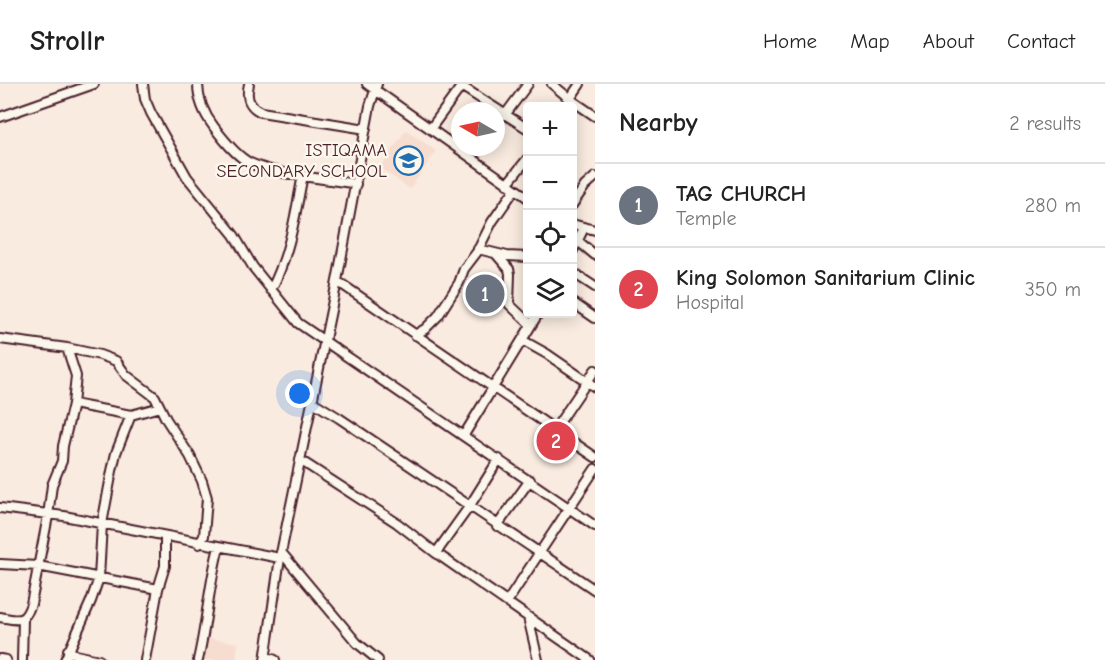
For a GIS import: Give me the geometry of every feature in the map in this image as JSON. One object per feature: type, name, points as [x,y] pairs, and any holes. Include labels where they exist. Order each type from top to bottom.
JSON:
[{"type":"street","points":[[0,117],[94,84]]},
{"type":"street","points":[[143,84],[145,99],[151,113],[181,167],[234,235],[253,267],[298,323],[595,526]]},
{"type":"street","points":[[198,84],[198,98],[211,122],[241,157],[250,163],[356,184]]},
{"type":"street","points":[[249,84],[247,94],[250,103],[261,112],[366,129]]},
{"type":"street","points":[[367,84],[376,86],[523,195]]},
{"type":"street","points":[[523,126],[505,115],[528,84]]},
{"type":"street","points":[[552,84],[566,102]]},
{"type":"street","points":[[568,102],[580,84]]},
{"type":"street","points":[[431,128],[462,85],[486,102]]},
{"type":"street","points":[[275,660],[265,658],[280,555],[376,86]]},
{"type":"street","points":[[577,108],[595,116]]},
{"type":"street","points":[[507,184],[523,164]]},
{"type":"street","points":[[271,290],[280,274],[287,253],[303,175]]},
{"type":"street","points":[[577,199],[585,186],[595,177]]},
{"type":"street","points":[[415,335],[438,316],[492,222],[515,189]]},
{"type":"street","points":[[577,225],[595,230]]},
{"type":"street","points":[[584,228],[578,241],[595,255]]},
{"type":"street","points":[[478,249],[512,257],[523,257]]},
{"type":"street","points":[[496,254],[509,269],[509,304],[531,325]]},
{"type":"street","points":[[577,275],[595,287]]},
{"type":"street","points":[[337,281],[595,457]]},
{"type":"street","points":[[577,305],[595,318]]},
{"type":"street","points":[[464,435],[535,318]]},
{"type":"street","points":[[0,339],[100,355],[116,362],[126,375],[155,397],[202,481],[207,498],[204,536],[199,544]]},
{"type":"street","points":[[522,340],[595,387]]},
{"type":"street","points":[[0,617],[23,619],[31,604],[52,485],[62,461],[63,446],[73,404],[76,376],[67,348]]},
{"type":"street","points":[[555,429],[595,370]]},
{"type":"street","points":[[312,402],[595,590]]},
{"type":"street","points":[[73,404],[131,415],[160,407]]},
{"type":"street","points":[[65,660],[99,578],[102,524],[116,453],[131,415]]},
{"type":"street","points":[[436,553],[469,507],[499,459]]},
{"type":"street","points":[[300,460],[397,523],[436,553],[590,660]]},
{"type":"street","points":[[507,602],[595,469]]},
{"type":"street","points":[[497,526],[530,480]]},
{"type":"street","points":[[0,508],[48,516],[64,516],[199,544],[280,555],[357,643],[378,660]]},
{"type":"street","points":[[145,660],[158,589],[165,566],[165,536]]},
{"type":"street","points":[[198,660],[210,597],[211,576],[219,547]]},
{"type":"street","points":[[0,564],[38,566],[158,589]]},
{"type":"street","points":[[528,617],[538,660]]},
{"type":"street","points":[[22,660],[23,619]]},
{"type":"street","points":[[68,650],[76,655],[99,660]]},
{"type":"street","points":[[0,659],[6,660]]},
{"type":"shaded area","name":"ISTIQAMA SECONDARY SCHOOL","points":[[406,130],[436,151],[410,189],[380,168]]},
{"type":"shaded area","points":[[204,638],[238,643],[236,660],[201,660]]},
{"type":"place","name":"ISTIQAMA SECONDARY SCHOOL","points":[[408,160]]},
{"type":"place","name":"TAG CHURCH","points":[[485,294]]},
{"type":"place","name":"King Solomon Sanitarium Clinic","points":[[556,441]]}]
